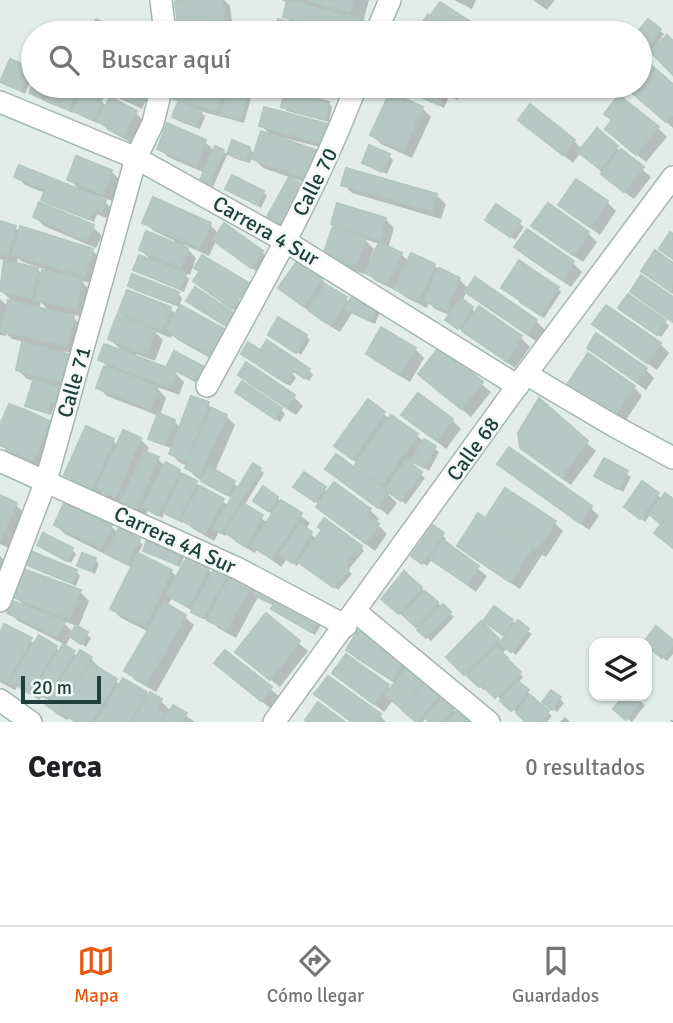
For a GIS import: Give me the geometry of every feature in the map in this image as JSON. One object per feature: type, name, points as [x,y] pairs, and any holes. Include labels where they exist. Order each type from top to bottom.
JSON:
[{"type":"street","points":[[161,0],[164,21]]},
{"type":"street","points":[[381,21],[390,0]]},
{"type":"street","name":"Calle 71","points":[[0,601],[46,481],[136,158],[153,122],[159,98]]},
{"type":"street","name":"Calle 70","points":[[207,386],[285,241],[335,141],[351,98]]},
{"type":"street","name":"Carrera 4 Sur","points":[[0,102],[136,158],[285,241],[522,380],[673,458]]},
{"type":"street","name":"Calle 68","points":[[274,722],[673,177]]},
{"type":"street","name":"Carrera 4A Sur","points":[[0,461],[351,619],[489,722]]},
{"type":"street","points":[[0,700],[32,722]]},
{"type":"building","points":[[222,0],[225,20],[177,21],[175,2]]},
{"type":"building","points":[[287,0],[363,20],[297,21],[283,17]]},
{"type":"building","points":[[307,0],[353,0],[350,12]]},
{"type":"building","points":[[440,2],[469,21],[441,21],[431,15]]},
{"type":"building","points":[[428,14],[439,21],[423,21]]},
{"type":"building","points":[[652,22],[661,29],[652,42]]},
{"type":"building","points":[[667,35],[673,41],[673,75],[652,53],[652,49]]},
{"type":"building","points":[[10,59],[21,64],[21,91],[0,82]]},
{"type":"building","points":[[652,66],[673,84],[673,114],[666,122],[638,98],[652,98]]},
{"type":"building","points":[[47,98],[74,98],[69,110],[46,101]]},
{"type":"building","points":[[79,98],[102,99],[93,120],[73,111]]},
{"type":"building","points":[[109,98],[137,111],[123,136],[97,121]]},
{"type":"building","points":[[173,98],[220,98],[218,110]]},
{"type":"building","points":[[226,98],[246,98],[240,120],[221,114]]},
{"type":"building","points":[[283,98],[314,98],[329,102],[325,119],[281,107]]},
{"type":"building","points":[[387,98],[403,98],[423,107],[403,151],[370,135]]},
{"type":"building","points":[[423,98],[442,98],[439,105]]},
{"type":"building","points":[[617,98],[623,98],[659,127],[636,155],[605,129],[612,120],[604,114]]},
{"type":"building","points":[[178,102],[202,111],[196,126],[172,117]]},
{"type":"building","points":[[530,104],[575,140],[563,155],[518,120]]},
{"type":"building","points":[[264,107],[328,124],[323,143],[259,126]]},
{"type":"building","points":[[167,123],[206,140],[196,166],[157,149]]},
{"type":"building","points":[[597,128],[618,146],[600,169],[578,152]]},
{"type":"building","points":[[261,131],[316,150],[306,178],[252,159]]},
{"type":"building","points":[[232,140],[250,147],[246,160],[227,154]]},
{"type":"building","points":[[369,145],[390,154],[382,172],[362,163]]},
{"type":"building","points":[[215,146],[224,150],[209,184],[200,180]]},
{"type":"building","points":[[621,149],[644,167],[624,192],[601,174]]},
{"type":"building","points":[[76,156],[112,170],[103,194],[67,180]]},
{"type":"building","points":[[19,165],[106,200],[102,212],[14,177]]},
{"type":"building","points":[[346,168],[437,194],[432,211],[341,185]]},
{"type":"building","points":[[232,175],[264,191],[257,205],[225,189]]},
{"type":"building","points":[[289,177],[305,186],[280,231],[264,222]]},
{"type":"building","points":[[576,179],[608,201],[590,227],[558,205]]},
{"type":"building","points":[[45,189],[94,209],[89,219],[41,200]]},
{"type":"building","points":[[153,197],[211,223],[200,248],[142,223]]},
{"type":"building","points":[[39,202],[94,225],[87,241],[33,217]]},
{"type":"building","points":[[337,203],[386,218],[380,239],[331,224]]},
{"type":"building","points":[[548,203],[589,232],[573,255],[531,226]]},
{"type":"building","points":[[496,204],[521,221],[510,237],[485,220]]},
{"type":"building","points":[[0,221],[16,226],[7,256],[0,254]]},
{"type":"building","points":[[224,223],[263,251],[251,268],[213,240]]},
{"type":"building","points":[[20,226],[93,249],[85,276],[12,254]]},
{"type":"building","points":[[333,226],[366,238],[355,266],[323,255]]},
{"type":"building","points":[[527,229],[574,261],[562,280],[514,247]]},
{"type":"building","points":[[146,231],[188,248],[181,267],[139,250]]},
{"type":"building","points":[[670,232],[673,234],[673,259],[659,249]]},
{"type":"building","points":[[379,242],[402,253],[387,283],[365,273]]},
{"type":"building","points":[[655,250],[673,263],[671,292],[641,271]]},
{"type":"building","points":[[411,253],[435,264],[418,301],[394,289]]},
{"type":"building","points":[[139,255],[186,274],[180,289],[133,270]]},
{"type":"building","points":[[202,255],[249,283],[241,297],[194,268]]},
{"type":"building","points":[[4,260],[38,268],[31,298],[0,291]]},
{"type":"building","points":[[298,260],[323,278],[303,306],[278,288]]},
{"type":"building","points":[[519,260],[539,274],[521,301],[501,288]]},
{"type":"building","points":[[439,268],[460,278],[446,310],[424,301]]},
{"type":"building","points":[[42,270],[82,279],[76,309],[35,300]]},
{"type":"building","points":[[199,272],[239,299],[232,309],[193,281]]},
{"type":"building","points":[[132,274],[179,292],[175,304],[128,286]]},
{"type":"building","points":[[539,274],[559,287],[540,315],[520,302]]},
{"type":"building","points":[[641,275],[673,297],[673,322],[630,292]]},
{"type":"building","points":[[475,277],[537,320],[527,334],[465,292]]},
{"type":"building","points":[[325,284],[347,297],[331,325],[309,311]]},
{"type":"building","points":[[195,287],[234,313],[226,326],[186,301]]},
{"type":"building","points":[[127,290],[171,307],[162,330],[118,313]]},
{"type":"building","points":[[354,292],[378,304],[370,321],[345,309]]},
{"type":"building","points":[[628,294],[666,320],[657,335],[618,308]]},
{"type":"building","points":[[461,298],[473,307],[458,329],[445,320]]},
{"type":"building","points":[[8,300],[74,316],[67,346],[1,331]]},
{"type":"building","points":[[180,305],[226,330],[212,356],[166,331]]},
{"type":"building","points":[[606,305],[661,343],[647,363],[592,324]]},
{"type":"building","points":[[479,306],[522,336],[506,361],[462,331]]},
{"type":"building","points":[[117,315],[155,330],[146,354],[108,339]]},
{"type":"building","points":[[278,317],[307,335],[296,353],[268,335]]},
{"type":"building","points":[[381,327],[416,348],[400,375],[366,354]]},
{"type":"building","points":[[596,333],[647,368],[637,382],[587,348]]},
{"type":"building","points":[[267,340],[310,369],[304,378],[261,349]]},
{"type":"building","points":[[22,342],[68,354],[61,382],[16,370]]},
{"type":"building","points":[[248,342],[293,372],[286,383],[241,354]]},
{"type":"building","points":[[104,344],[176,371],[170,387],[98,360]]},
{"type":"building","points":[[440,346],[483,382],[461,409],[418,374]]},
{"type":"building","points":[[174,351],[208,369],[201,384],[167,366]]},
{"type":"building","points":[[588,353],[635,386],[612,419],[566,386]]},
{"type":"building","points":[[246,362],[295,395],[287,408],[238,375]]},
{"type":"building","points":[[104,366],[158,387],[150,409],[96,388]]},
{"type":"building","points":[[33,380],[63,389],[58,403],[29,394]]},
{"type":"building","points":[[242,381],[282,408],[275,419],[235,392]]},
{"type":"building","points":[[418,393],[453,419],[437,441],[401,415]]},
{"type":"building","points":[[29,394],[51,401],[47,412],[25,406]]},
{"type":"building","points":[[191,396],[209,402],[187,461],[169,454]]},
{"type":"building","points":[[539,398],[588,441],[561,477],[520,448],[518,433]]},
{"type":"building","points":[[368,399],[385,412],[352,459],[334,446]]},
{"type":"building","points":[[9,404],[23,409],[7,447],[0,445],[0,425]]},
{"type":"building","points":[[212,408],[227,415],[200,475],[185,468]]},
{"type":"building","points":[[23,409],[50,421],[33,461],[6,450]]},
{"type":"building","points":[[158,413],[175,420],[165,445],[148,439]]},
{"type":"building","points":[[391,415],[418,434],[382,484],[355,465]]},
{"type":"building","points":[[86,426],[114,439],[92,488],[64,475]]},
{"type":"building","points":[[123,430],[141,438],[115,497],[97,489]]},
{"type":"building","points":[[424,439],[436,446],[424,468],[411,461]]},
{"type":"building","points":[[509,447],[592,506],[580,523],[497,464]]},
{"type":"building","points":[[144,451],[159,457],[136,509],[121,502]]},
{"type":"building","points":[[336,454],[389,492],[378,508],[325,469]]},
{"type":"building","points":[[604,458],[628,471],[618,489],[594,476]]},
{"type":"building","points":[[406,460],[422,472],[401,501],[385,490]]},
{"type":"building","points":[[166,462],[180,470],[157,515],[143,507]]},
{"type":"building","points":[[253,463],[261,468],[221,533],[213,528]]},
{"type":"building","points":[[209,466],[235,481],[227,495],[201,481]]},
{"type":"building","points":[[304,472],[326,487],[315,502],[293,487]]},
{"type":"building","points":[[183,474],[197,481],[178,520],[164,513]]},
{"type":"building","points":[[642,481],[659,493],[640,519],[624,507]]},
{"type":"building","points":[[334,482],[371,509],[367,515],[379,524],[365,543],[316,507]]},
{"type":"building","points":[[200,486],[224,499],[205,533],[181,520]]},
{"type":"building","points":[[263,486],[278,497],[268,511],[253,501]]},
{"type":"building","points":[[505,488],[556,521],[537,550],[486,517]]},
{"type":"building","points":[[665,493],[673,499],[673,509],[661,524],[649,514]]},
{"type":"building","points":[[0,495],[17,503],[0,540]]},
{"type":"building","points":[[281,500],[302,513],[272,559],[251,546]]},
{"type":"building","points":[[64,503],[112,525],[101,548],[54,525]]},
{"type":"building","points":[[243,503],[263,515],[245,546],[225,533]]},
{"type":"building","points":[[673,509],[673,548],[654,533]]},
{"type":"building","points":[[478,513],[532,548],[510,582],[457,546]]},
{"type":"building","points":[[324,518],[362,546],[356,554],[318,527]]},
{"type":"building","points":[[300,524],[312,532],[292,563],[280,554]]},
{"type":"building","points":[[433,525],[444,533],[422,564],[411,556]]},
{"type":"building","points":[[119,528],[140,539],[126,564],[105,553]]},
{"type":"building","points":[[322,530],[354,553],[345,565],[312,542]]},
{"type":"building","points":[[43,533],[73,548],[67,561],[37,545]]},
{"type":"building","points":[[148,537],[181,551],[176,564],[143,551]]},
{"type":"building","points":[[443,540],[479,566],[467,584],[430,559]]},
{"type":"building","points":[[312,542],[349,569],[341,580],[305,553]]},
{"type":"building","points":[[28,550],[77,570],[72,583],[23,563]]},
{"type":"building","points":[[82,553],[96,558],[91,571],[77,566]]},
{"type":"building","points":[[138,553],[172,570],[145,626],[110,609]]},
{"type":"building","points":[[305,553],[339,578],[333,587],[298,562]]},
{"type":"building","points":[[188,555],[209,568],[188,607],[166,595]]},
{"type":"building","points":[[217,564],[229,571],[203,618],[191,612]]},
{"type":"building","points":[[24,569],[81,590],[69,619],[13,597]]},
{"type":"building","points":[[234,570],[253,581],[226,630],[207,620]]},
{"type":"building","points":[[404,571],[410,577],[387,604],[381,599]]},
{"type":"building","points":[[410,577],[422,587],[399,614],[387,604]]},
{"type":"building","points":[[259,585],[275,593],[270,603],[254,595]]},
{"type":"building","points":[[425,591],[438,602],[416,627],[403,615]]},
{"type":"building","points":[[279,595],[319,618],[311,632],[271,609]]},
{"type":"building","points":[[13,601],[65,622],[57,637],[7,613]]},
{"type":"building","points":[[164,602],[186,615],[146,684],[124,671]]},
{"type":"building","points":[[443,604],[451,612],[426,638],[417,630]]},
{"type":"building","points":[[494,606],[513,620],[503,635],[483,621]]},
{"type":"building","points":[[266,613],[300,641],[270,680],[235,652]]},
{"type":"building","points":[[518,620],[529,629],[511,652],[499,643]]},
{"type":"building","points":[[481,621],[499,639],[464,675],[446,657]]},
{"type":"building","points":[[4,624],[32,638],[6,682],[0,679],[0,633]]},
{"type":"building","points":[[76,625],[88,632],[81,644],[69,636]]},
{"type":"building","points":[[656,626],[673,640],[673,645],[662,658],[652,650],[652,638],[647,638]]},
{"type":"building","points":[[358,631],[404,661],[392,680],[346,650]]},
{"type":"building","points":[[39,635],[57,646],[29,693],[10,681]]},
{"type":"building","points":[[63,644],[75,651],[46,698],[34,691]]},
{"type":"building","points":[[496,647],[508,658],[479,687],[467,676]]},
{"type":"building","points":[[80,650],[92,657],[58,713],[46,705]]},
{"type":"building","points":[[225,650],[272,687],[261,701],[214,663]]},
{"type":"building","points":[[346,654],[389,685],[374,704],[332,673]]},
{"type":"building","points":[[507,659],[521,672],[495,698],[482,685]]},
{"type":"building","points":[[91,663],[117,679],[91,722],[77,722],[61,712]]},
{"type":"building","points":[[408,666],[425,680],[401,708],[385,695]]},
{"type":"building","points":[[328,676],[381,714],[375,722],[352,722],[314,694]]},
{"type":"building","points":[[123,678],[147,692],[129,722],[96,722]]},
{"type":"building","points":[[518,681],[529,690],[511,711],[500,701]]},
{"type":"building","points":[[426,682],[440,694],[416,722],[402,710]]},
{"type":"building","points":[[551,690],[561,697],[552,710],[542,702]]},
{"type":"building","points":[[150,692],[162,699],[157,708],[165,713],[159,722],[132,722]]},
{"type":"building","points":[[530,695],[549,711],[540,722],[526,722],[516,713]]},
{"type":"building","points":[[444,698],[454,708],[441,722],[430,722],[425,718]]},
{"type":"building","points":[[619,701],[640,701],[626,720],[613,709]]},
{"type":"building","points":[[318,702],[345,722],[305,720]]},
{"type":"building","points":[[173,705],[187,713],[182,722],[162,722]]},
{"type":"building","points":[[458,711],[470,722],[448,722]]}]
